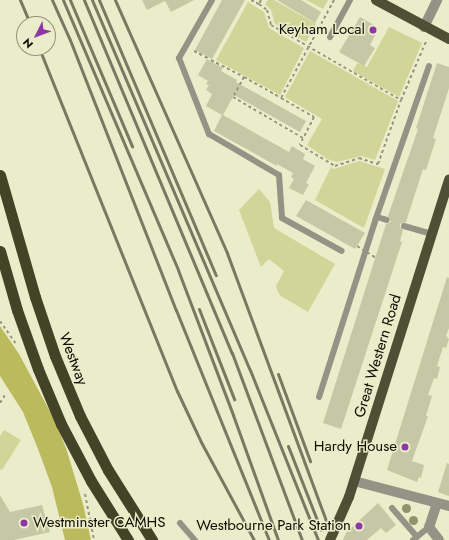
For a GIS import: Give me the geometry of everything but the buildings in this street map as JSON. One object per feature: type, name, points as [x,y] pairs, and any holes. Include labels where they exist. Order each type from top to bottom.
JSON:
[{"type":"highway","name":"Westway","points":[[0,175],[35,297],[55,356],[80,416],[108,470],[152,540]]},
{"type":"highway","points":[[0,251],[17,310],[38,369],[62,424],[91,481],[128,540]]},
{"type":"main road","points":[[376,0],[449,39]]},
{"type":"main road","name":"Great Western Road","points":[[330,540],[349,497],[449,179]]},
{"type":"street","points":[[427,28],[437,0]]},
{"type":"street","points":[[354,481],[449,506]]},
{"type":"street","points":[[437,503],[429,527],[439,540]]},
{"type":"lane","points":[[212,0],[179,58],[209,134],[279,175],[282,218],[342,251]]},
{"type":"lane","points":[[330,37],[350,0]]},
{"type":"lane","points":[[319,397],[377,217],[429,66]]},
{"type":"lane","points":[[377,217],[387,220]]},
{"type":"lane","points":[[404,226],[432,234]]},
{"type":"lane","points":[[392,508],[415,538],[429,527]]},
{"type":"lane","points":[[180,524],[195,540]]},
{"type":"path","points":[[251,0],[267,10],[272,25],[308,48],[401,100]]},
{"type":"path","points":[[259,4],[261,0]]},
{"type":"path","points":[[281,98],[334,0]]},
{"type":"path","points":[[211,60],[314,117],[300,145],[335,166],[359,158],[378,164],[427,28]]},
{"type":"path","points":[[194,51],[208,58]]},
{"type":"path","points":[[244,77],[233,97],[303,138]]},
{"type":"path","points":[[357,246],[376,258]]},
{"type":"path","points":[[0,403],[5,395]]},
{"type":"green space","points":[[268,0],[274,0],[316,24],[306,42],[275,24],[271,10],[265,4]]},
{"type":"green space","points":[[306,0],[328,0],[323,9]]},
{"type":"green space","points":[[248,2],[264,12],[269,28],[304,48],[280,95],[216,60]]},
{"type":"green space","points":[[389,27],[422,43],[399,97],[353,71],[357,63],[367,67]]},
{"type":"green space","points":[[310,51],[398,101],[375,160],[361,156],[337,162],[327,159],[307,145],[322,119],[285,97]]},
{"type":"green space","points":[[359,161],[385,169],[364,228],[315,200],[331,167],[334,169]]},
{"type":"green space","points":[[259,189],[270,202],[274,228],[335,264],[308,312],[281,296],[278,292],[276,286],[284,271],[269,259],[261,267],[239,210]]},
{"type":"green space","points":[[4,430],[21,440],[2,470],[0,469],[0,436]]},
{"type":"shaded area","points":[[0,326],[19,354],[54,419],[66,448],[83,504],[91,540],[65,540],[52,487],[38,449],[23,412],[0,376]]},
{"type":"railway","points":[[20,0],[27,16]]},
{"type":"railway","points":[[52,0],[70,40],[176,310],[269,540]]},
{"type":"railway","points":[[63,0],[178,270],[233,415],[278,540]]},
{"type":"railway","points":[[70,0],[132,146]]},
{"type":"railway","points":[[84,0],[232,353],[302,540]]},
{"type":"railway","points":[[92,0],[250,370],[318,540]]},
{"type":"railway","points":[[99,0],[216,275]]},
{"type":"railway","points":[[115,0],[227,253],[326,520]]},
{"type":"railway","points":[[42,56],[177,391],[201,442],[254,540]]},
{"type":"railway","points":[[199,309],[234,399]]},
{"type":"railway","points":[[278,374],[310,461]]},
{"type":"railway","points":[[288,446],[321,530]]},
{"type":"place","name":"Keyham Local","points":[[373,30]]},
{"type":"place","name":"Hardy House","points":[[405,447]]},
{"type":"place","name":"Westminster CAMHS","points":[[24,523]]},
{"type":"place","name":"Westbourne Park Station","points":[[359,526]]}]
